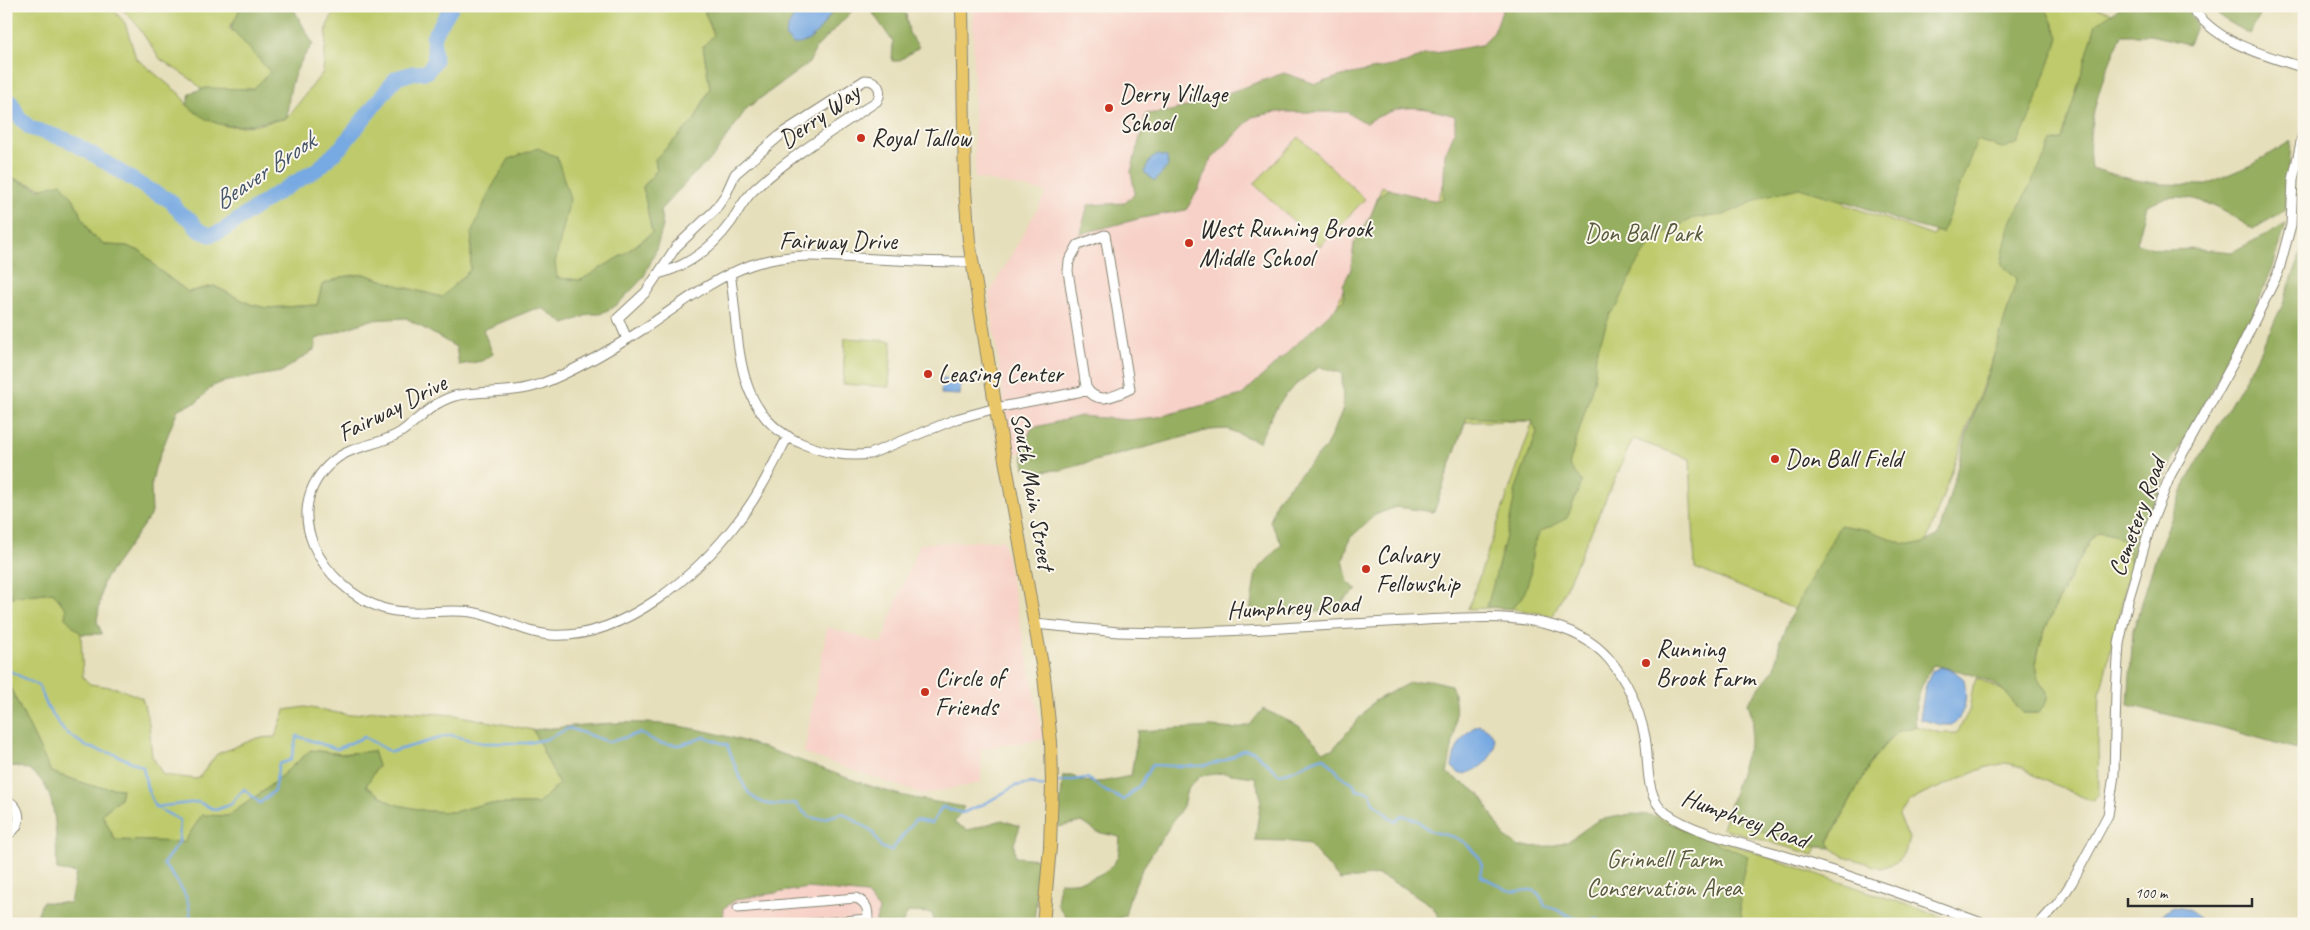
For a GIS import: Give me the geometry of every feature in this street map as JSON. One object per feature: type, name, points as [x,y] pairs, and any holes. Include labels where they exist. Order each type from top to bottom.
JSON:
[{"type":"main road","name":"South Main Street","points":[[962,6],[965,190],[972,262],[1044,676],[1052,764],[1050,847],[1043,924]]},
{"type":"street","points":[[2191,6],[2208,25],[2228,40],[2250,50],[2304,68]]},
{"type":"street","name":"Derry Way","points":[[627,339],[618,318],[646,292],[658,274],[676,247],[715,210],[726,194],[735,174],[770,143],[866,80],[875,82],[881,92],[877,101],[801,152],[754,189],[730,224],[705,250],[682,266],[658,274]]},
{"type":"street","name":"Cemetery Road","points":[[2039,924],[2069,887],[2108,816],[2114,775],[2116,691],[2120,644],[2128,601],[2150,527],[2170,476],[2237,356],[2278,273],[2291,225],[2294,180],[2304,128]]},
{"type":"street","points":[[1105,235],[1130,389],[1104,399],[1096,398],[1088,390],[1068,266],[1078,245],[1105,235]]},
{"type":"street","name":"Fairway Drive","points":[[788,436],[740,520],[703,560],[682,580],[650,603],[616,623],[599,630],[552,635],[534,633],[471,612],[382,608],[354,594],[324,567],[312,544],[308,525],[308,506],[318,479],[339,457],[356,448],[400,432],[426,410],[449,398],[469,394],[513,391],[540,384],[627,339],[694,293],[730,273],[763,262],[801,256],[972,262]]},
{"type":"street","points":[[730,273],[738,353],[743,376],[761,412],[788,436],[828,453],[849,456],[870,454],[939,425],[996,408],[1088,390]]},
{"type":"street","name":"Humphrey Road","points":[[1035,624],[1118,632],[1167,633],[1469,618],[1540,622],[1561,628],[1596,646],[1608,658],[1624,681],[1642,723],[1651,791],[1657,804],[1667,813],[1683,822],[1731,840],[1885,887],[1984,924]]},
{"type":"street","points":[[6,800],[16,808],[19,819],[15,829],[6,835]]},
{"type":"street","points":[[738,908],[856,898],[863,901],[868,907],[868,921],[808,924]]},
{"type":"shaded area","points":[[973,6],[1506,6],[1434,210],[1381,186],[1336,309],[1254,397],[1011,455],[989,294],[1047,192],[975,178]]},
{"type":"shaded area","name":"Circle of Friends","points":[[1003,540],[1044,739],[981,749],[981,783],[922,794],[804,753],[827,627],[882,644],[894,607],[920,544]]},
{"type":"shaded area","points":[[744,827],[896,867],[877,924],[715,924]]},
{"type":"green space","points":[[6,6],[110,6],[125,23],[136,58],[181,95],[187,105],[225,126],[257,125],[287,118],[323,72],[327,26],[337,6],[706,6],[705,13],[714,35],[703,46],[710,88],[694,121],[655,159],[657,170],[643,187],[652,233],[624,254],[582,280],[557,278],[555,263],[472,232],[470,270],[442,297],[364,274],[342,277],[322,285],[317,305],[266,308],[250,304],[214,286],[188,292],[159,270],[142,252],[127,246],[106,245],[91,235],[73,198],[6,176]]},
{"type":"green space","points":[[119,6],[245,6],[229,28],[281,68],[283,85],[213,100],[192,80],[160,59],[134,21]]},
{"type":"green space","points":[[241,6],[292,6],[313,44],[306,53],[293,79],[287,118],[247,125],[223,125],[199,115],[187,105],[190,93],[206,88],[253,89],[270,72],[231,28]]},
{"type":"green space","points":[[707,6],[857,6],[816,48],[809,63],[747,108],[713,157],[660,210],[663,226],[655,253],[643,278],[617,305],[600,314],[590,314],[565,324],[544,309],[534,309],[483,330],[493,354],[482,361],[459,365],[456,347],[406,318],[371,320],[316,339],[315,349],[281,372],[223,382],[213,386],[197,402],[178,409],[155,468],[151,487],[152,513],[103,582],[97,621],[102,634],[81,634],[65,618],[66,609],[53,592],[12,597],[6,588],[6,176],[40,189],[61,183],[73,198],[91,235],[106,245],[127,246],[142,252],[159,270],[188,292],[214,286],[250,304],[266,308],[317,305],[322,285],[342,277],[364,274],[442,297],[470,270],[472,232],[489,192],[509,159],[538,148],[557,157],[570,199],[555,263],[557,278],[581,280],[624,254],[652,233],[643,187],[657,170],[655,159],[694,121],[710,88],[703,46],[714,35],[705,13]]},
{"type":"green space","points":[[868,6],[899,6],[906,14],[909,33],[919,47],[899,61],[892,61],[893,42]]},
{"type":"green space","points":[[1504,6],[2042,6],[2048,13],[2059,37],[2029,119],[2017,145],[2002,148],[1977,140],[1942,233],[1904,223],[1857,205],[1799,188],[1765,196],[1724,215],[1694,218],[1656,237],[1637,263],[1617,307],[1610,314],[1596,354],[1594,381],[1569,465],[1582,482],[1567,518],[1540,532],[1533,548],[1530,576],[1523,597],[1511,609],[1487,607],[1509,525],[1516,488],[1537,433],[1532,421],[1467,417],[1434,512],[1396,507],[1375,515],[1350,538],[1343,560],[1348,582],[1357,590],[1342,601],[1342,610],[1293,613],[1250,612],[1256,572],[1282,544],[1270,522],[1277,499],[1326,447],[1343,409],[1342,373],[1320,367],[1297,384],[1276,408],[1259,442],[1227,429],[1210,430],[1061,470],[1034,471],[1025,468],[1022,448],[1032,428],[1081,416],[1127,420],[1158,417],[1242,395],[1344,300],[1343,285],[1351,269],[1354,243],[1370,217],[1379,196],[1388,189],[1432,200],[1443,200],[1445,154],[1455,131],[1455,116],[1419,108],[1400,109],[1366,123],[1347,112],[1277,112],[1252,117],[1210,161],[1198,190],[1186,210],[1142,218],[1080,234],[1088,205],[1125,203],[1135,193],[1131,172],[1146,114],[1171,111],[1205,101],[1284,73],[1316,84],[1342,76],[1406,63],[1424,55],[1481,45],[1494,32]]},
{"type":"green space","name":"Don Ball Park","points":[[2017,6],[2091,6],[2112,13],[2031,251],[1814,855],[1722,828],[1799,611],[1695,568],[1690,459],[1633,439],[1553,616],[1503,607],[1468,609],[1533,421],[1468,422],[1355,437],[1389,321],[1336,309],[1382,186],[1434,210],[1460,138],[1862,158],[1844,204],[1933,236]]},
{"type":"green space","points":[[2124,6],[2183,6],[2197,24],[2189,44],[2150,35],[2122,35],[2108,66],[2093,117],[2090,134],[2091,168],[2130,179],[2160,184],[2204,185],[2251,165],[2291,141],[2286,210],[2253,229],[2212,205],[2189,198],[2165,198],[2147,205],[2137,243],[2160,250],[2200,249],[2232,252],[2286,224],[2274,264],[2250,322],[2174,457],[2153,505],[2138,552],[2131,564],[2128,549],[2118,537],[2098,532],[2089,542],[2056,604],[2042,639],[2036,669],[2039,681],[2047,694],[2047,699],[2038,713],[2023,713],[2005,692],[1990,682],[1971,674],[1933,665],[1919,694],[1915,710],[1916,726],[1896,732],[1873,759],[1829,840],[1831,848],[1790,841],[1726,817],[1751,738],[1753,721],[1748,702],[1775,668],[1780,640],[1790,617],[1840,525],[1868,530],[1905,544],[1923,544],[1939,534],[1966,437],[1992,362],[2017,278],[2001,264],[2009,226],[2052,142],[2062,139],[2096,24]]},
{"type":"green space","points":[[2209,6],[2266,6],[2249,34],[2219,16]]},
{"type":"green space","points":[[1299,137],[1365,199],[1320,246],[1254,184]]},
{"type":"green space","points":[[2304,239],[2304,751],[2216,726],[2128,705],[2133,631],[2157,554],[2187,480],[2255,361],[2282,306],[2302,251]]},
{"type":"green space","points":[[845,338],[892,341],[889,387],[843,384]]},
{"type":"green space","points":[[2098,532],[2113,535],[2122,540],[2128,549],[2131,564],[2100,694],[2098,742],[2099,794],[2092,801],[2035,776],[2022,767],[2006,763],[1984,768],[1909,802],[1899,817],[1909,838],[1905,853],[1897,862],[1881,868],[1844,856],[1831,848],[1829,841],[1873,759],[1896,732],[1916,726],[1941,733],[1957,733],[1969,711],[1973,686],[1977,678],[2004,691],[2023,713],[2038,713],[2047,699],[2047,694],[2039,681],[2036,669],[2042,638],[2056,604],[2089,542]]},
{"type":"green space","points":[[6,588],[12,597],[53,592],[66,609],[66,618],[81,634],[83,677],[90,684],[117,688],[142,698],[149,723],[152,756],[163,775],[198,779],[217,754],[257,738],[275,737],[285,710],[305,707],[349,715],[380,710],[455,715],[533,730],[559,784],[538,804],[484,804],[454,812],[427,811],[393,804],[366,786],[378,766],[373,751],[341,754],[311,750],[265,790],[228,816],[202,815],[184,842],[115,840],[102,814],[120,799],[122,789],[92,786],[51,772],[6,679]]},
{"type":"green space","points":[[6,679],[51,772],[92,786],[122,789],[120,798],[102,814],[115,840],[184,842],[202,815],[228,816],[265,790],[311,750],[341,754],[373,751],[378,766],[366,786],[393,804],[427,811],[454,812],[484,804],[538,804],[559,784],[533,730],[613,723],[661,724],[719,734],[747,742],[895,794],[964,807],[954,823],[968,830],[1002,820],[1020,826],[1014,844],[1015,857],[1040,859],[1034,924],[935,924],[932,913],[908,912],[902,924],[875,924],[879,910],[866,894],[808,888],[737,899],[724,908],[723,924],[42,924],[37,916],[42,902],[70,903],[76,873],[57,870],[55,820],[52,803],[46,788],[37,776],[24,768],[6,766]]},
{"type":"green space","points":[[1430,680],[1451,685],[1454,694],[1455,729],[1447,773],[1480,794],[1504,836],[1519,847],[1552,846],[1570,840],[1598,820],[1631,814],[1650,815],[1748,856],[1740,890],[1743,924],[1443,924],[1432,906],[1408,890],[1379,875],[1340,880],[1309,844],[1255,840],[1261,798],[1255,777],[1223,773],[1200,776],[1187,790],[1183,806],[1142,869],[1130,896],[1125,916],[1109,922],[1068,920],[1057,904],[1060,882],[1075,882],[1091,878],[1106,871],[1111,866],[1118,855],[1120,837],[1097,832],[1082,822],[1058,827],[1063,776],[1073,776],[1079,780],[1093,782],[1131,776],[1138,731],[1212,727],[1233,729],[1250,725],[1263,709],[1299,726],[1324,751],[1333,749],[1374,701],[1409,683]]},
{"type":"green space","name":"Grinnell Farm Conservation Area","points":[[1659,812],[1678,826],[1962,924],[1534,924],[1543,909]]},
{"type":"water","points":[[800,6],[836,6],[818,32],[806,41],[792,44],[785,36]]},
{"type":"water","points":[[1158,155],[1167,157],[1168,166],[1155,181],[1144,172],[1151,159]]},
{"type":"water","points":[[942,378],[961,379],[960,395],[941,394]]},
{"type":"water","points":[[1941,667],[1954,671],[1964,679],[1965,704],[1961,715],[1952,725],[1941,725],[1920,719],[1925,688],[1932,671]]},
{"type":"water","points":[[1479,725],[1489,731],[1494,738],[1495,746],[1492,754],[1478,768],[1460,774],[1452,767],[1457,748],[1464,736]]},
{"type":"water","points":[[2174,907],[2191,911],[2202,924],[2151,924],[2155,919]]},
{"type":"waterway","name":"Beaver Brook","points":[[6,99],[11,102],[19,117],[30,128],[68,140],[94,155],[146,188],[171,201],[181,214],[190,219],[198,230],[210,235],[222,231],[274,195],[319,168],[342,146],[396,78],[413,73],[427,72],[435,61],[433,37],[452,6]]},
{"type":"waterway","points":[[6,669],[39,686],[48,708],[64,731],[87,747],[114,754],[143,767],[147,788],[155,807],[180,820],[179,842],[163,864],[179,884],[187,899],[190,924]]},
{"type":"waterway","points":[[155,807],[198,802],[216,810],[231,804],[244,789],[260,803],[274,791],[279,764],[291,760],[297,736],[337,749],[364,737],[391,752],[450,735],[483,743],[527,743],[547,739],[569,728],[609,742],[640,733],[659,743],[680,745],[705,737],[727,745],[742,783],[756,799],[766,804],[795,803],[806,814],[816,818],[843,813],[872,831],[881,847],[891,851],[915,820],[932,823],[942,807],[962,813],[986,803],[1015,786],[1032,783],[1044,786]]},
{"type":"waterway","points":[[1059,782],[1087,778],[1107,792],[1124,800],[1139,786],[1152,765],[1199,766],[1222,761],[1242,750],[1253,751],[1279,774],[1292,771],[1324,757],[1340,775],[1353,783],[1356,790],[1369,792],[1373,802],[1395,822],[1402,815],[1417,820],[1430,831],[1454,837],[1464,842],[1479,857],[1482,866],[1480,876],[1512,891],[1533,890],[1541,897],[1545,906],[1577,919],[1590,920],[1597,918],[1602,924]]},
{"type":"place","name":"Derry Village School","points":[[1109,108]]},
{"type":"place","name":"Royal Tallow","points":[[861,138]]},
{"type":"place","name":"West Running Brook Middle School","points":[[1189,243]]},
{"type":"place","name":"Leasing Center","points":[[928,374]]},
{"type":"place","name":"Don Ball Field","points":[[1775,459]]},
{"type":"place","name":"Calvary Fellowship","points":[[1366,569]]},
{"type":"place","name":"Running Brook Farm","points":[[1646,663]]},
{"type":"place","name":"Circle of Friends","points":[[925,692]]}]
